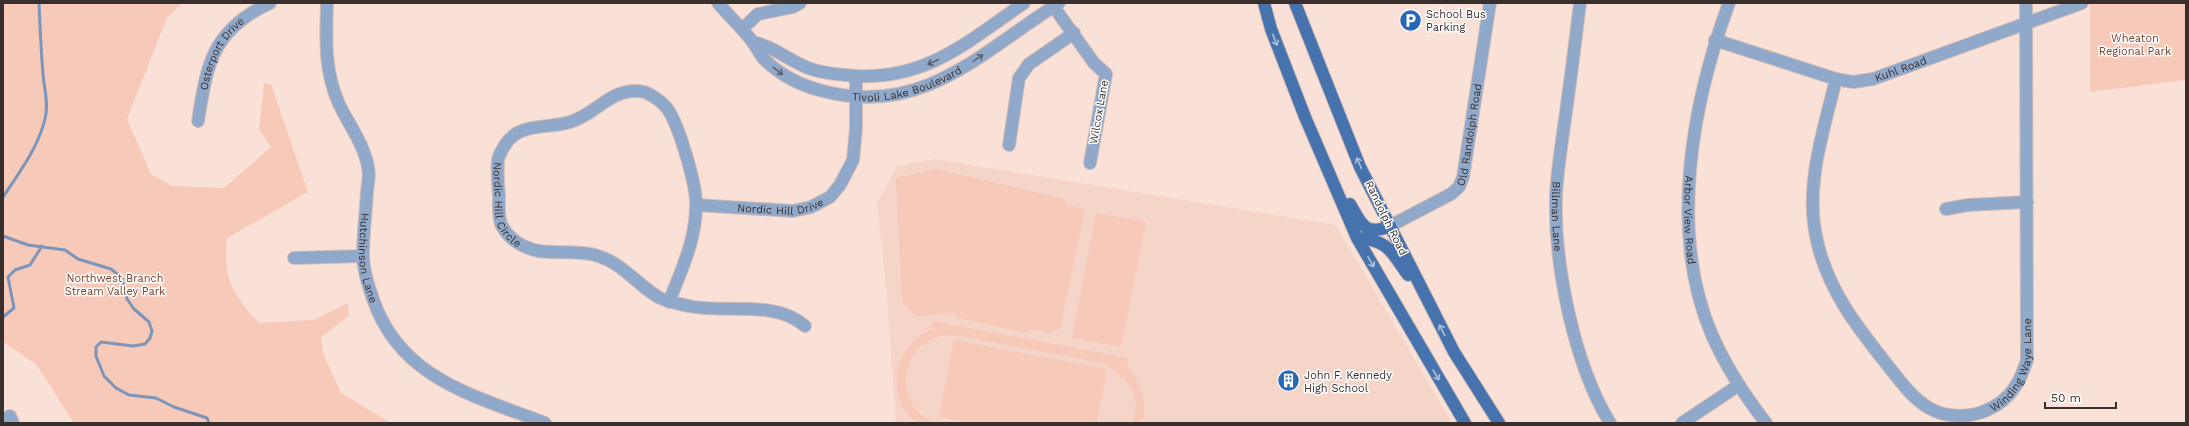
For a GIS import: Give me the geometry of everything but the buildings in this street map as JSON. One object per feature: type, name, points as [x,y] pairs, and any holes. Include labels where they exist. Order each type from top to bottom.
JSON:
[{"type":"main road","points":[[1264,3],[1271,29],[1305,117],[1358,238],[1466,423]]},
{"type":"main road","name":"Randolph Road","points":[[1295,3],[1347,135],[1390,226],[1427,302],[1454,352],[1499,423]]},
{"type":"main road","points":[[1327,165],[1362,225],[1372,231],[1390,226]]},
{"type":"main road","points":[[1358,238],[1374,239],[1384,244],[1427,302]]},
{"type":"street","name":"Osterport Drive","points":[[198,122],[205,75],[213,55],[231,28],[250,12],[270,3]]},
{"type":"street","name":"Hutchinson Lane","points":[[327,3],[326,55],[328,73],[339,103],[365,154],[369,170],[363,256],[367,282],[376,310],[386,329],[399,347],[426,372],[446,384],[545,423]]},
{"type":"street","name":"Tivoli Lake Boulevard","points":[[718,3],[753,42],[763,58],[789,79],[816,90],[855,97],[899,96],[935,84],[961,70],[1055,4]]},
{"type":"street","points":[[742,29],[758,14],[793,7],[800,3]]},
{"type":"street","name":"Tivoli Lake Boulevard","points":[[753,42],[762,44],[783,57],[811,69],[841,75],[875,77],[904,73],[931,64],[1024,3]]},
{"type":"street","name":"Old Randolph Road","points":[[1390,226],[1451,194],[1459,187],[1463,177],[1490,3]]},
{"type":"street","name":"Billman Lane","points":[[1580,3],[1559,172],[1556,228],[1564,292],[1579,353],[1604,413],[1610,423]]},
{"type":"street","name":"Arbor View Road","points":[[1728,3],[1715,40],[1700,107],[1688,187],[1690,255],[1697,290],[1712,335],[1739,386],[1766,423]]},
{"type":"street","name":"Winding Waye Lane","points":[[1836,78],[1816,165],[1812,191],[1816,236],[1828,277],[1837,297],[1857,327],[1915,398],[1930,408],[1943,413],[1977,415],[1997,406],[2005,400],[2020,380],[2027,360],[2026,3]]},
{"type":"street","name":"Kuhl Road","points":[[1715,40],[1852,82],[1873,79],[2082,3]]},
{"type":"street","name":"Wilcox Lane","points":[[1055,4],[1094,63],[1106,74],[1090,163]]},
{"type":"street","points":[[1009,145],[1019,78],[1029,64],[1074,33]]},
{"type":"street","name":"Nordic Hill Drive","points":[[696,206],[793,211],[811,207],[830,197],[840,185],[853,160],[856,128],[856,76]]},
{"type":"street","name":"Nordic Hill Circle","points":[[669,302],[689,251],[696,206],[692,174],[667,108],[658,99],[640,91],[622,92],[613,96],[576,120],[530,127],[509,138],[499,155],[497,168],[500,223],[509,236],[519,245],[537,251],[592,254],[610,260],[628,272],[657,296],[669,302],[692,307],[773,311],[795,317],[805,326]]},
{"type":"street","points":[[1946,209],[1968,204],[2027,202]]},
{"type":"street","points":[[294,258],[363,256]]},
{"type":"street","points":[[1682,423],[1739,386]]},
{"type":"street","points":[[3,420],[10,416],[13,423]]},
{"type":"shaded area","name":"John F. Kennedy High School","points":[[935,159],[1336,225],[1452,423],[896,423],[886,287],[877,203],[897,166]]},
{"type":"green space","name":"Northwest Branch Stream Valley Park","points":[[3,3],[182,3],[167,18],[127,119],[151,174],[172,186],[224,188],[271,147],[259,129],[264,84],[271,84],[308,192],[227,238],[227,264],[231,285],[242,303],[259,323],[313,320],[348,303],[349,316],[321,337],[323,353],[341,393],[391,423],[74,423],[36,364],[3,342]]},
{"type":"green space","name":"Wheaton Regional Park","points":[[2090,3],[2186,3],[2186,80],[2090,92]]},
{"type":"green space","points":[[936,169],[1065,199],[1066,205],[1085,209],[1060,329],[1049,333],[1029,329],[1027,333],[958,318],[955,312],[918,317],[902,303],[896,178]]},
{"type":"green space","points":[[1096,213],[1146,222],[1121,347],[1072,338]]},
{"type":"green space","points":[[932,321],[1128,358],[1127,366],[1136,378],[1144,400],[1144,415],[1142,423],[1132,423],[1135,413],[1135,404],[1131,387],[1126,380],[1112,368],[1103,363],[955,335],[939,336],[924,344],[914,355],[908,367],[906,381],[908,394],[914,406],[924,416],[937,423],[916,423],[906,412],[899,399],[896,386],[897,372],[901,359],[908,347],[918,337],[931,329]]},
{"type":"green space","points":[[954,340],[1107,369],[1097,423],[970,423],[939,417]]},
{"type":"waterway","points":[[3,197],[33,150],[45,119],[46,102],[42,65],[39,3]]},
{"type":"waterway","points":[[3,236],[28,245],[65,250],[78,259],[111,269],[122,278],[127,299],[134,309],[149,322],[152,331],[150,338],[145,344],[133,346],[101,342],[96,347],[96,356],[104,376],[116,388],[129,395],[156,398],[174,407],[207,418],[209,423]]},
{"type":"waterway","points":[[3,317],[14,308],[8,277],[15,270],[30,265],[42,246]]},
{"type":"place","name":"School Bus Parking","points":[[1410,20]]},
{"type":"place","name":"John F. Kennedy High School","points":[[1288,381]]}]
